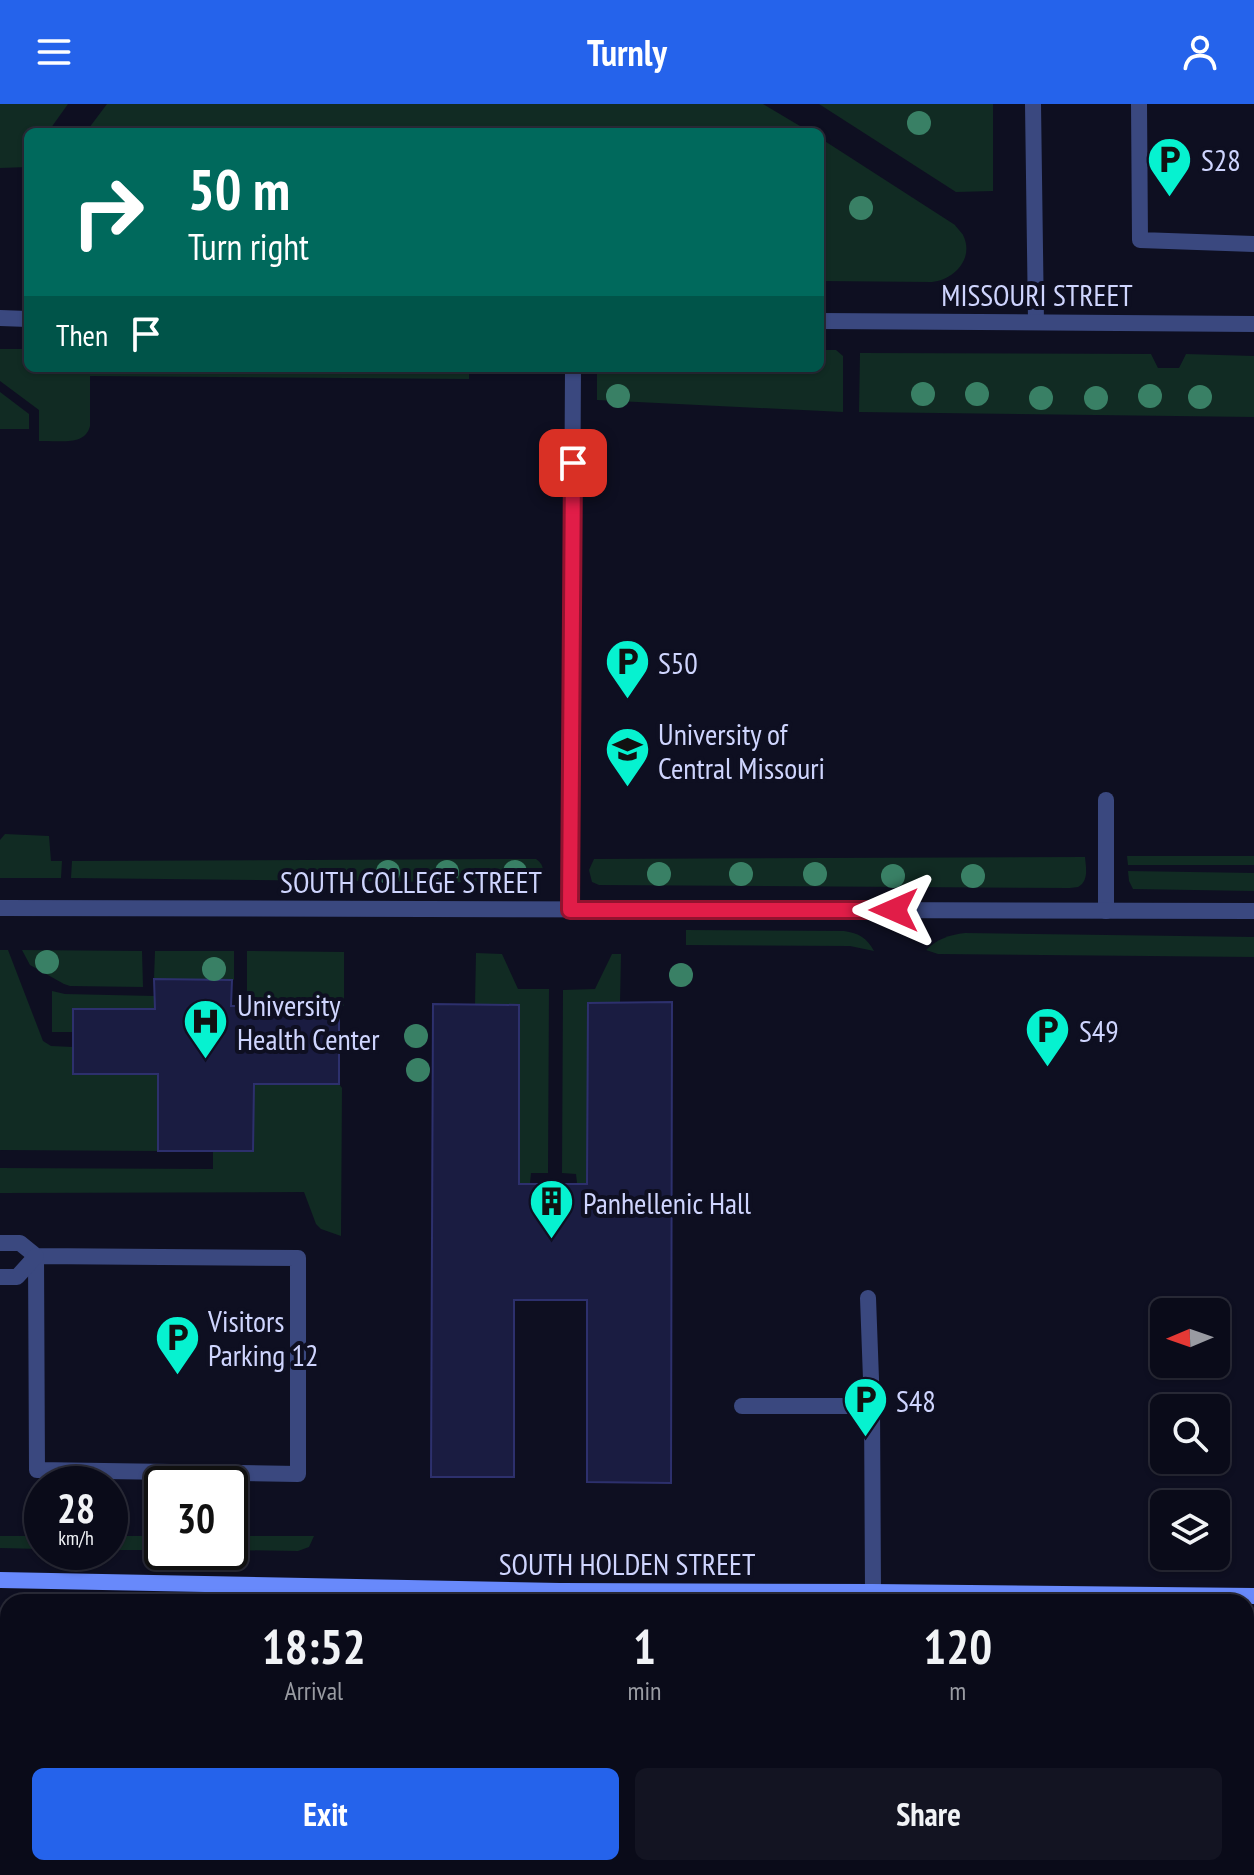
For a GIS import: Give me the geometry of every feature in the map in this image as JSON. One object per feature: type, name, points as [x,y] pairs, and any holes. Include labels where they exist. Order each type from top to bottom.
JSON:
[{"type":"main road","name":"SOUTH HOLDEN STREET","points":[[0,1580],[461,1594]]},
{"type":"main road","name":"SOUTH HOLDEN STREET","points":[[748,1594],[908,1594]]},
{"type":"street","points":[[1033,104],[1036,322]]},
{"type":"street","points":[[1139,104],[1140,240],[1254,244]]},
{"type":"street","points":[[0,318],[24,319]]},
{"type":"street","name":"MISSOURI STREET","points":[[824,321],[1254,324]]},
{"type":"street","points":[[570,910],[573,372]]},
{"type":"street","points":[[1106,800],[1106,911]]},
{"type":"street","name":"SOUTH COLLEGE STREET","points":[[0,908],[1254,911]]},
{"type":"street","points":[[0,1243],[20,1243],[36,1256],[298,1258],[298,1474],[37,1470],[36,1256]]},
{"type":"street","points":[[0,1277],[17,1277],[36,1256]]},
{"type":"street","points":[[868,1298],[873,1592]]},
{"type":"street","points":[[742,1406],[872,1406]]},
{"type":"green space","points":[[0,104],[68,104],[51,128],[24,128],[24,167],[0,168]]},
{"type":"green space","points":[[107,104],[763,104],[803,128],[89,128]]},
{"type":"green space","points":[[819,104],[993,104],[993,191],[956,192]]},
{"type":"green space","points":[[824,141],[955,225],[963,234],[966,252],[960,267],[947,277],[932,282],[824,281]]},
{"type":"green space","points":[[0,349],[24,349],[24,372],[469,372],[469,379],[90,376],[90,426],[82,437],[69,441],[39,441],[39,410],[0,381]]},
{"type":"green space","points":[[824,350],[836,350],[843,356],[843,412],[597,400],[597,372],[824,372]]},
{"type":"green space","points":[[860,353],[1151,354],[1158,368],[1179,368],[1186,354],[1254,356],[1254,417],[859,412]]},
{"type":"green space","points":[[0,392],[29,414],[29,429],[0,429]]},
{"type":"green space","points":[[5,834],[49,836],[51,861],[62,861],[61,878],[0,878],[0,840]]},
{"type":"green space","points":[[1127,856],[1254,856],[1254,865],[1128,865]]},
{"type":"green space","points":[[1085,857],[1084,881],[1078,887],[1070,888],[599,885],[592,882],[589,870],[594,859]]},
{"type":"green space","points":[[536,859],[542,867],[542,874],[527,883],[71,878],[72,861]]},
{"type":"green space","points":[[1128,871],[1254,873],[1254,891],[1133,889]]},
{"type":"green space","points":[[686,930],[844,931],[862,937],[874,951],[850,946],[686,945]]},
{"type":"green space","points":[[965,933],[1254,937],[1254,957],[938,954],[926,950],[944,938]]},
{"type":"green space","points":[[0,950],[8,950],[43,1041],[51,1046],[73,1047],[73,1074],[158,1074],[158,1151],[0,1150]]},
{"type":"green space","points":[[22,950],[142,951],[143,987],[70,986],[30,965]]},
{"type":"green space","points":[[155,951],[234,951],[234,980],[154,979]]},
{"type":"green space","points":[[247,951],[344,952],[344,1006],[247,1006]]},
{"type":"green space","points":[[476,953],[502,954],[518,989],[549,989],[548,1173],[531,1173],[530,1183],[519,1183],[519,1005],[475,1005]]},
{"type":"green space","points":[[612,954],[621,954],[620,1003],[588,1003],[587,1183],[577,1183],[576,1174],[562,1173],[563,990],[595,989]]},
{"type":"green space","points":[[52,991],[155,996],[155,1009],[74,1009],[73,1032],[52,1032]]},
{"type":"green space","points":[[254,1084],[339,1084],[342,1088],[341,1236],[316,1224],[304,1192],[0,1193],[0,1168],[213,1169],[213,1151],[253,1151]]},
{"type":"green space","points":[[0,1536],[24,1536],[24,1549],[0,1548]]},
{"type":"green space","points":[[128,1536],[144,1536],[144,1550],[128,1550]]},
{"type":"green space","points":[[248,1536],[314,1536],[309,1547],[298,1551],[248,1550]]},
{"type":"building","name":"University Health Center","points":[[154,979],[232,980],[231,1006],[339,1006],[339,1084],[254,1084],[253,1151],[158,1151],[158,1074],[73,1074],[73,1009],[155,1009]]},
{"type":"building","name":"Panhellenic Hall","points":[[672,1002],[671,1483],[587,1482],[587,1300],[514,1300],[514,1477],[431,1477],[433,1004],[519,1005],[519,1184],[587,1184],[588,1003]]},
{"type":"place","name":"S28","points":[[1170,198]]},
{"type":"place","name":"S50","points":[[627,701]]},
{"type":"place","name":"University of Central Missouri","points":[[627,789]]},
{"type":"place","name":"University Health Center","points":[[206,1060]]},
{"type":"place","name":"S49","points":[[1048,1069]]},
{"type":"place","name":"Panhellenic Hall","points":[[552,1241]]},
{"type":"place","name":"Visitors Parking 12","points":[[177,1376]]},
{"type":"place","name":"S48","points":[[865,1439]]},
{"type":"route","points":[[573,463],[570,910],[894,910]]}]
